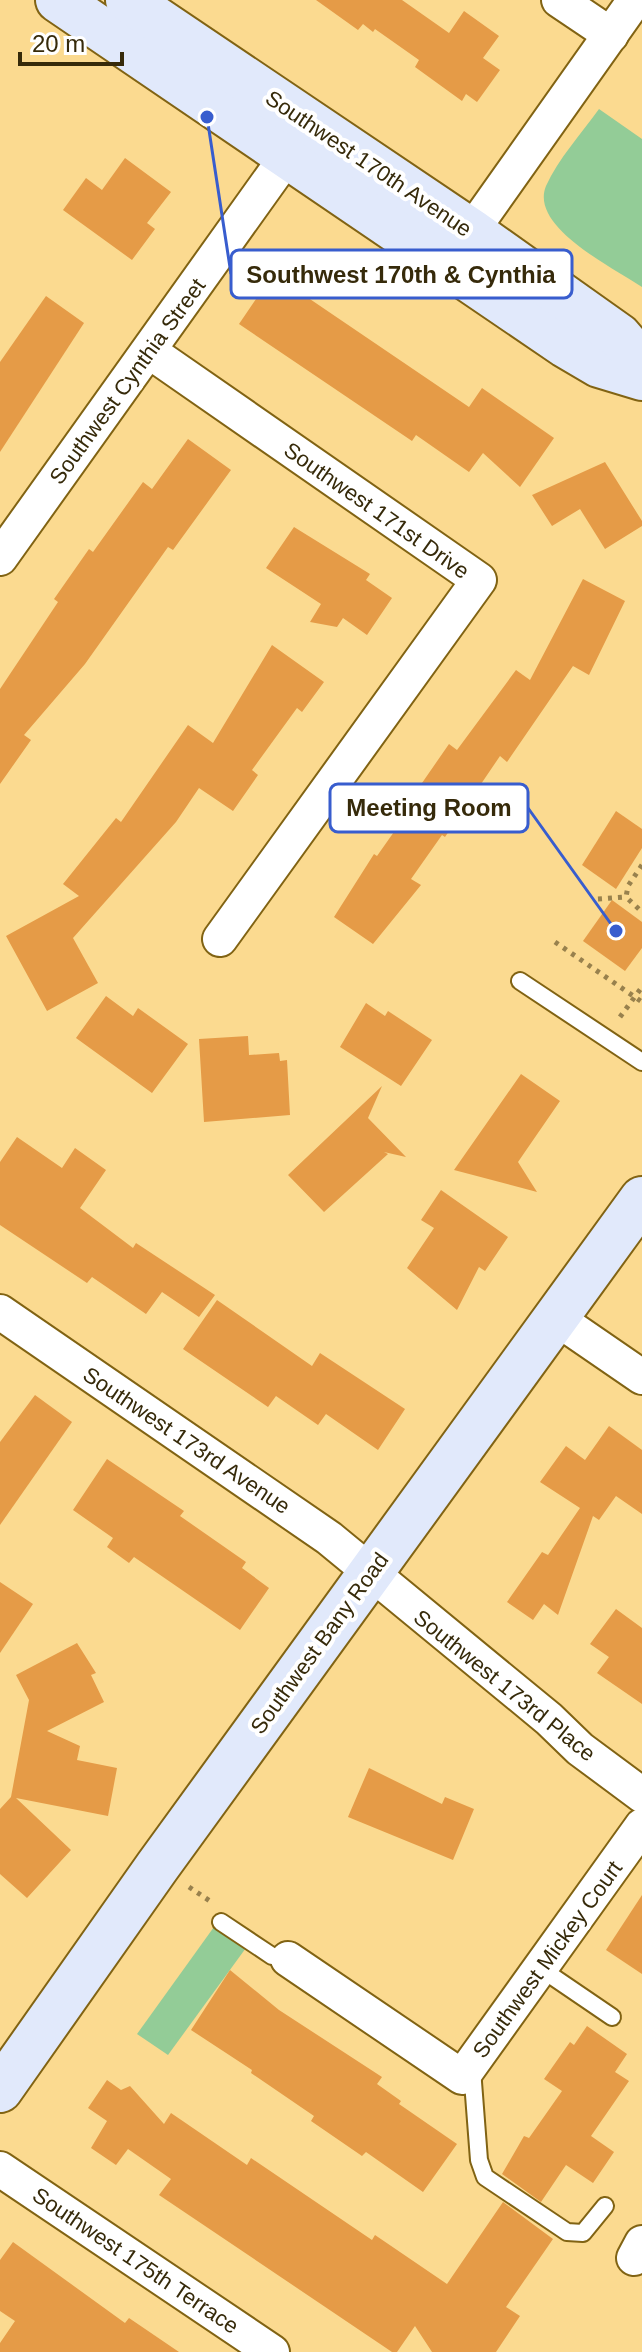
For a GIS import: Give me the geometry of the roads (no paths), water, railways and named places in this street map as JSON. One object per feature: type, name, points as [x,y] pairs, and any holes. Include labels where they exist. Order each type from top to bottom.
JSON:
[{"type":"main road","name":"Southwest 170th Avenue","points":[[58,0],[298,141],[460,247],[619,336],[642,363]]},
{"type":"main road","name":"Southwest 170th Avenue","points":[[128,0],[298,141]]},
{"type":"main road","name":"Southwest 170th Avenue","points":[[460,247],[588,358],[642,378]]},
{"type":"main road","name":"Southwest Bany Road","points":[[0,2090],[370,1572],[642,1199]]},
{"type":"street","points":[[559,0],[611,35]]},
{"type":"street","points":[[460,247],[635,0]]},
{"type":"street","name":"Southwest Cynthia Street","points":[[0,558],[298,141]]},
{"type":"street","name":"Southwest 171st Drive","points":[[149,351],[479,580],[220,939]]},
{"type":"street","name":"Southwest 173rd Avenue","points":[[0,1313],[329,1538],[370,1572]]},
{"type":"street","points":[[556,1318],[642,1377]]},
{"type":"street","name":"Southwest 173rd Place","points":[[370,1572],[549,1719],[580,1749],[642,1795]]},
{"type":"street","name":"Southwest Mickey Court","points":[[288,1959],[462,2077],[642,1826]]},
{"type":"street","name":"Southwest 175th Terrace","points":[[0,2169],[272,2352]]},
{"type":"lane","points":[[520,981],[642,1062]]},
{"type":"lane","points":[[221,1922],[272,1956],[288,1959]]},
{"type":"lane","points":[[540,1968],[612,2017]]},
{"type":"lane","points":[[471,2064],[479,2160],[485,2177],[567,2232],[583,2233],[605,2206]]},
{"type":"place","name":"Southwest 170th & Cynthia","points":[[207,117]]},
{"type":"place","name":"Meeting Room","points":[[616,931]]}]
